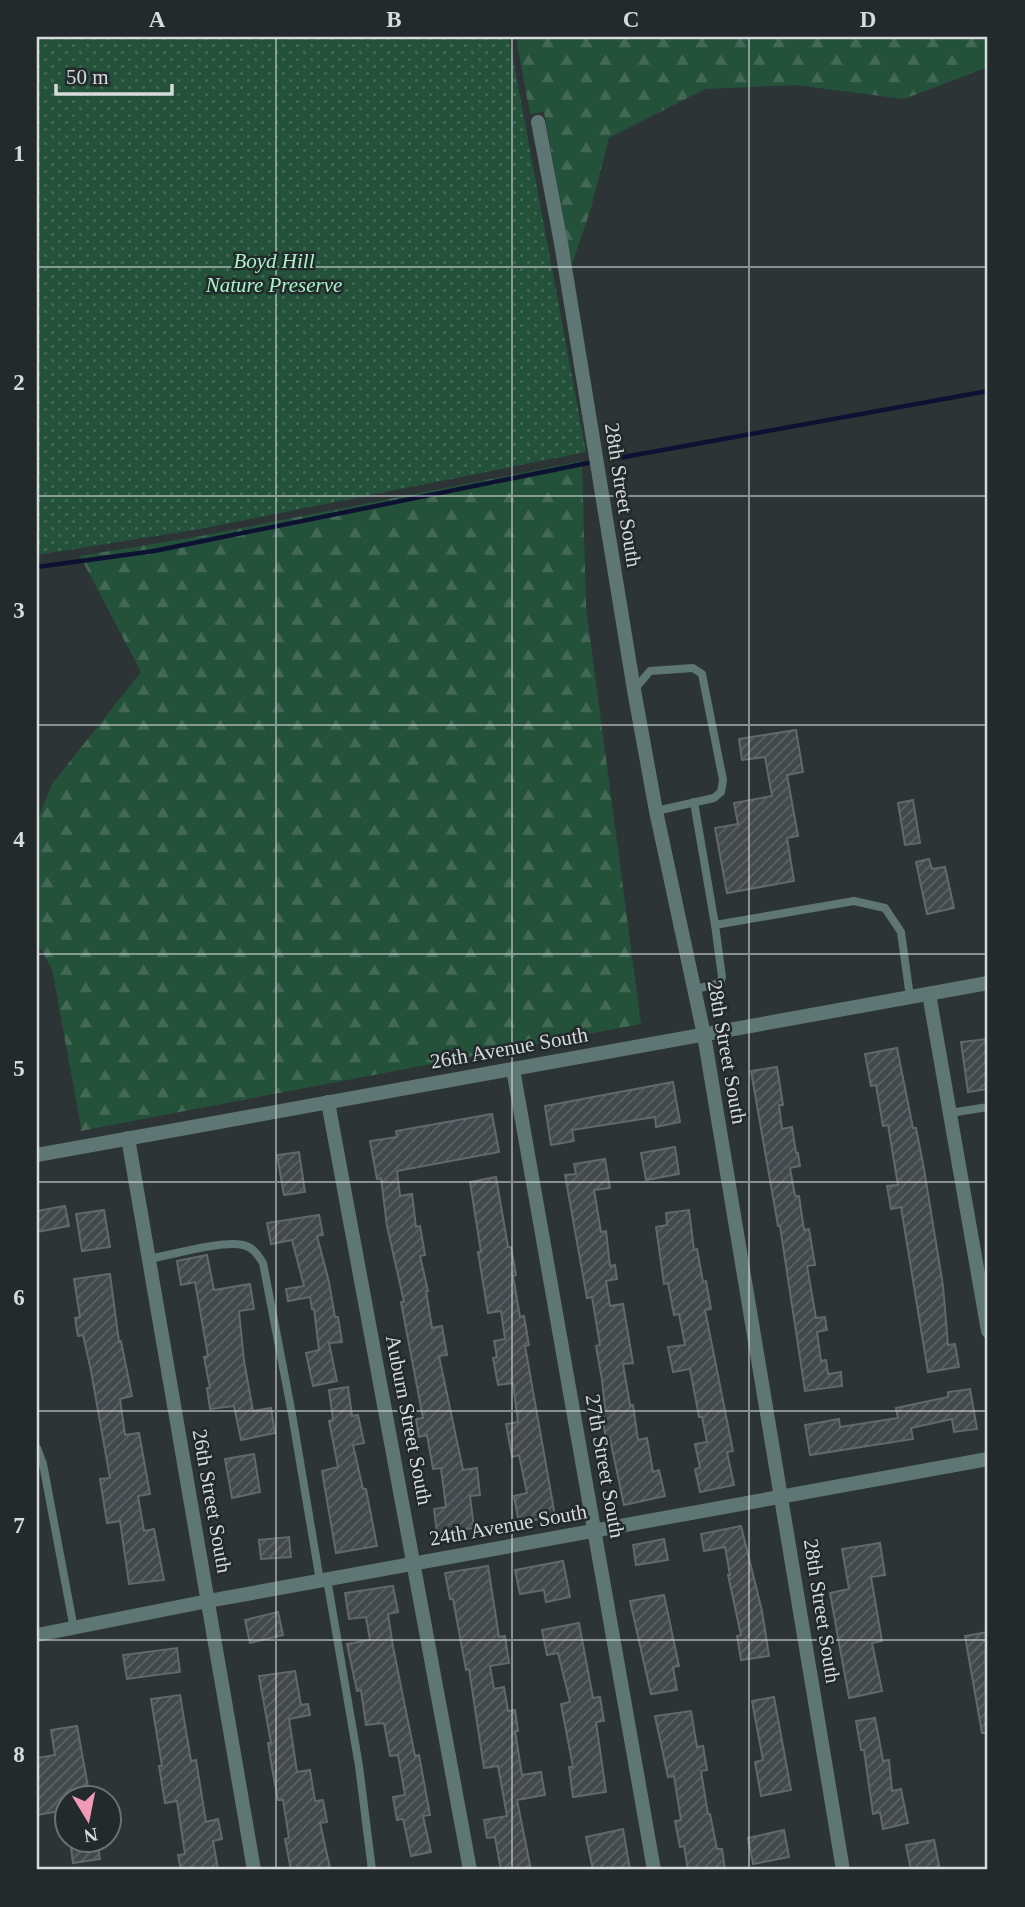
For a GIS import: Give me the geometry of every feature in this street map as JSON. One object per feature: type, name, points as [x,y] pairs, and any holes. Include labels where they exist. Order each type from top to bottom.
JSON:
[{"type":"street","name":"28th Street South","points":[[538,122],[561,243],[656,811],[696,989],[844,1870]]},
{"type":"street","name":"26th Avenue South","points":[[37,1155],[988,983]]},
{"type":"street","points":[[929,994],[988,1331]]},
{"type":"street","name":"27th Street South","points":[[513,1069],[596,1531],[653,1870]]},
{"type":"street","name":"Auburn Street South","points":[[328,1102],[470,1870]]},
{"type":"street","name":"26th Street South","points":[[128,1139],[254,1870]]},
{"type":"street","name":"24th Avenue South","points":[[37,1635],[414,1563],[988,1460]]},
{"type":"lane","points":[[634,690],[650,671],[693,668],[702,674],[723,780],[721,792],[714,797],[656,811]]},
{"type":"lane","points":[[694,802],[722,977],[720,983],[696,989]]},
{"type":"lane","points":[[715,925],[854,901],[885,908],[901,932],[910,998]]},
{"type":"lane","points":[[950,1113],[988,1107]]},
{"type":"lane","points":[[149,1259],[230,1244],[244,1245],[256,1252],[263,1263],[359,1766],[372,1870]]},
{"type":"lane","points":[[37,1448],[43,1464],[74,1629]]},
{"type":"green space","name":"Boyd Hill Nature Preserve","points":[[37,37],[509,37],[586,452],[200,529],[37,555]]},
{"type":"green space","points":[[516,37],[988,37],[988,67],[904,99],[796,85],[705,89],[609,138],[591,208],[572,264],[544,112],[530,114]]},
{"type":"green space","points":[[582,461],[586,607],[641,1024],[80,1131],[52,969],[37,942],[37,821],[52,784],[141,672],[80,556],[201,536]]},
{"type":"building","points":[[796,730],[803,772],[787,775],[798,836],[787,838],[794,881],[727,893],[715,828],[738,824],[734,803],[772,796],[765,757],[742,760],[739,739]]},
{"type":"building","points":[[913,800],[920,843],[905,845],[898,803]]},
{"type":"building","points":[[929,859],[932,869],[945,867],[954,908],[927,914],[916,862]]},
{"type":"building","points":[[986,1039],[988,1089],[968,1092],[961,1042]]},
{"type":"building","points":[[897,1048],[924,1169],[943,1286],[948,1345],[955,1344],[959,1367],[928,1372],[901,1207],[891,1209],[887,1186],[898,1185],[888,1125],[883,1126],[876,1085],[871,1086],[865,1054]]},
{"type":"building","points":[[777,1067],[783,1105],[779,1105],[782,1129],[792,1127],[798,1153],[800,1166],[790,1168],[795,1196],[799,1196],[804,1230],[809,1229],[815,1265],[807,1266],[816,1318],[825,1317],[827,1330],[817,1332],[821,1361],[826,1360],[828,1374],[841,1372],[842,1386],[805,1391],[780,1226],[751,1071]]},
{"type":"building","points":[[673,1082],[680,1122],[656,1127],[655,1117],[572,1130],[574,1141],[551,1145],[545,1106]]},
{"type":"building","points":[[492,1114],[499,1152],[397,1171],[400,1196],[412,1194],[416,1227],[420,1226],[425,1255],[420,1256],[428,1291],[432,1328],[442,1326],[447,1355],[439,1356],[463,1470],[477,1468],[480,1495],[470,1496],[474,1528],[437,1533],[434,1509],[446,1507],[441,1468],[433,1469],[427,1435],[419,1437],[416,1419],[423,1418],[401,1302],[404,1302],[387,1226],[381,1178],[377,1179],[370,1141],[397,1137],[396,1131]]},
{"type":"building","points":[[675,1147],[679,1174],[646,1180],[641,1153]]},
{"type":"building","points":[[299,1152],[305,1192],[284,1195],[277,1155]]},
{"type":"building","points":[[605,1159],[610,1188],[594,1190],[601,1232],[606,1231],[610,1266],[615,1265],[617,1279],[606,1281],[610,1306],[623,1304],[633,1363],[623,1364],[630,1405],[633,1405],[638,1440],[647,1438],[653,1472],[659,1470],[665,1496],[624,1505],[610,1439],[606,1439],[601,1409],[605,1408],[602,1380],[596,1346],[600,1345],[592,1297],[587,1298],[565,1175],[576,1174],[574,1164]]},
{"type":"building","points":[[496,1177],[508,1247],[511,1247],[516,1275],[513,1276],[520,1317],[524,1316],[529,1345],[525,1346],[555,1516],[519,1523],[514,1496],[527,1493],[519,1455],[512,1457],[506,1424],[518,1422],[513,1383],[498,1385],[493,1358],[497,1357],[494,1341],[505,1339],[501,1311],[488,1313],[470,1182]]},
{"type":"building","points":[[65,1206],[69,1226],[37,1232],[37,1211]]},
{"type":"building","points":[[104,1210],[110,1247],[82,1251],[76,1214]]},
{"type":"building","points":[[689,1210],[694,1250],[697,1249],[703,1282],[706,1281],[711,1309],[705,1310],[733,1451],[727,1452],[734,1485],[700,1492],[695,1469],[700,1468],[695,1444],[707,1442],[702,1417],[699,1417],[690,1369],[673,1372],[668,1347],[685,1345],[679,1314],[674,1315],[668,1283],[664,1284],[656,1227],[667,1225],[666,1213]]},
{"type":"building","points":[[319,1215],[323,1235],[317,1236],[342,1342],[329,1343],[337,1381],[313,1386],[306,1353],[319,1350],[314,1309],[310,1297],[288,1301],[286,1289],[304,1286],[292,1240],[271,1244],[267,1223]]},
{"type":"building","points":[[207,1255],[214,1290],[250,1284],[254,1309],[239,1311],[244,1361],[253,1411],[271,1408],[275,1433],[241,1440],[234,1406],[210,1409],[207,1388],[210,1388],[204,1357],[208,1356],[195,1282],[181,1285],[177,1261]]},
{"type":"building","points":[[110,1274],[119,1342],[121,1341],[132,1396],[120,1399],[125,1435],[139,1433],[150,1494],[138,1496],[144,1531],[154,1529],[164,1580],[129,1584],[120,1521],[107,1523],[100,1479],[110,1478],[83,1335],[78,1336],[75,1318],[80,1317],[74,1279]]},
{"type":"building","points":[[348,1387],[352,1416],[358,1415],[364,1443],[353,1445],[363,1489],[366,1489],[377,1546],[336,1553],[322,1471],[338,1467],[329,1421],[333,1420],[329,1390]]},
{"type":"building","points":[[970,1389],[977,1429],[954,1432],[952,1419],[911,1428],[913,1439],[810,1455],[805,1425],[839,1419],[840,1427],[898,1418],[896,1408],[948,1397],[948,1392]]},
{"type":"building","points":[[254,1454],[260,1492],[232,1498],[225,1459]]},
{"type":"building","points":[[741,1526],[762,1611],[769,1656],[741,1660],[737,1636],[741,1635],[725,1547],[704,1551],[701,1534]]},
{"type":"building","points":[[289,1537],[291,1557],[261,1559],[259,1540]]},
{"type":"building","points":[[664,1539],[668,1560],[636,1565],[633,1545]]},
{"type":"building","points":[[880,1543],[885,1575],[871,1577],[882,1641],[872,1643],[882,1691],[849,1698],[830,1593],[849,1589],[842,1549]]},
{"type":"building","points":[[563,1561],[570,1597],[546,1602],[544,1590],[520,1594],[515,1570]]},
{"type":"building","points":[[488,1566],[499,1637],[505,1636],[509,1663],[490,1666],[494,1689],[504,1687],[508,1711],[515,1710],[518,1731],[515,1731],[522,1775],[541,1772],[545,1795],[517,1800],[531,1870],[501,1870],[495,1837],[487,1838],[484,1820],[507,1816],[498,1766],[484,1768],[469,1669],[466,1670],[453,1599],[450,1599],[445,1573]]},
{"type":"building","points":[[393,1586],[398,1612],[388,1614],[393,1647],[415,1756],[419,1755],[430,1815],[423,1816],[431,1852],[411,1856],[403,1819],[397,1820],[393,1797],[405,1795],[398,1755],[390,1756],[384,1723],[366,1725],[361,1690],[357,1691],[347,1644],[370,1640],[366,1617],[349,1619],[345,1593]]},
{"type":"building","points":[[664,1595],[679,1666],[673,1667],[677,1690],[651,1694],[630,1601]]},
{"type":"building","points":[[278,1612],[283,1635],[250,1643],[245,1620]]},
{"type":"building","points":[[579,1623],[593,1698],[600,1697],[604,1721],[596,1722],[606,1792],[573,1797],[569,1767],[573,1767],[561,1704],[570,1702],[558,1653],[547,1655],[542,1630]]},
{"type":"building","points":[[988,1632],[988,1733],[982,1733],[965,1636]]},
{"type":"building","points":[[177,1648],[180,1672],[127,1679],[123,1655]]},
{"type":"building","points":[[295,1671],[301,1705],[308,1704],[310,1715],[289,1719],[297,1772],[310,1770],[315,1801],[323,1800],[327,1822],[320,1823],[330,1868],[317,1870],[291,1870],[285,1839],[289,1838],[283,1800],[278,1800],[259,1676]]},
{"type":"building","points":[[180,1695],[191,1761],[196,1760],[206,1822],[218,1819],[222,1839],[213,1841],[218,1869],[181,1870],[178,1855],[185,1854],[177,1801],[165,1803],[151,1699]]},
{"type":"building","points":[[774,1697],[791,1790],[761,1796],[755,1762],[763,1760],[752,1701]]},
{"type":"building","points":[[691,1711],[697,1747],[703,1746],[707,1770],[701,1771],[708,1814],[717,1849],[722,1849],[725,1870],[688,1870],[684,1846],[680,1847],[675,1821],[681,1820],[674,1776],[668,1777],[655,1716]]},
{"type":"building","points":[[875,1718],[883,1761],[889,1760],[892,1791],[901,1789],[908,1823],[883,1829],[880,1812],[873,1814],[864,1750],[861,1750],[856,1721]]},
{"type":"building","points":[[77,1726],[87,1784],[52,1784],[52,1812],[37,1815],[37,1758],[55,1755],[51,1730]]},
{"type":"building","points":[[623,1829],[630,1870],[593,1870],[586,1837]]},
{"type":"building","points":[[784,1830],[789,1857],[753,1864],[748,1838]]},
{"type":"building","points":[[934,1840],[940,1870],[911,1870],[906,1845]]},
{"type":"building","points":[[72,1854],[99,1854],[100,1859],[73,1863]]},
{"type":"waterway","points":[[613,459],[988,391]]},
{"type":"waterway","points":[[37,567],[154,551],[588,463]]}]
